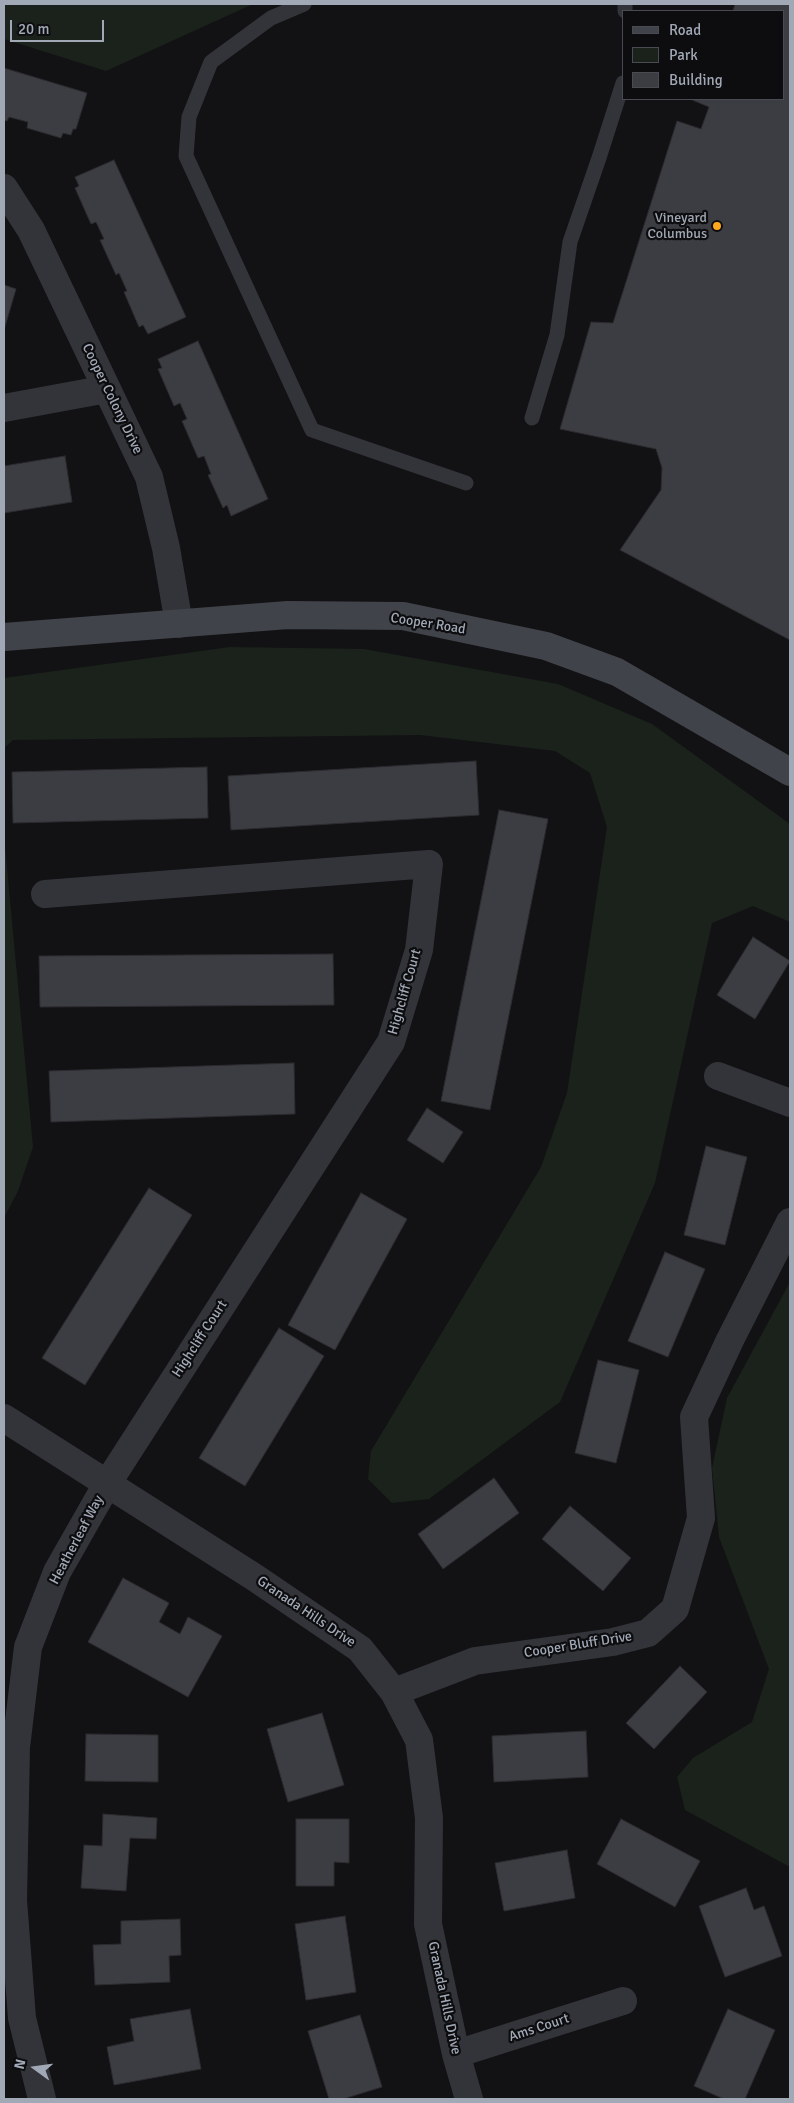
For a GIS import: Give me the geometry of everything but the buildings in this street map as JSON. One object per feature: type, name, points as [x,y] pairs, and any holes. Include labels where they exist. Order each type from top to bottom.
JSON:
[{"type":"street","name":"Cooper Colony Drive","points":[[4,188],[31,230],[149,477],[166,548],[178,624]]},
{"type":"street","points":[[4,408],[108,389]]},
{"type":"street","name":"Cooper Road","points":[[4,637],[288,615],[403,616],[546,646],[617,672],[790,772]]},
{"type":"street","name":"Highcliff Court","points":[[45,894],[429,864],[419,950],[391,1042],[107,1484]]},
{"type":"street","points":[[718,1076],[790,1103]]},
{"type":"street","name":"Cooper Bluff Drive","points":[[394,1692],[475,1661],[613,1642],[648,1633],[675,1609],[701,1518],[694,1417],[730,1340],[790,1222]]},
{"type":"street","name":"Granada Hills Drive","points":[[4,1418],[254,1577],[360,1650],[394,1692],[419,1740],[429,1818],[428,1924],[456,2054],[469,2099]]},
{"type":"street","name":"Heatherleaf Way","points":[[42,2099],[22,2018],[14,1900],[16,1747],[28,1647],[57,1572],[107,1484]]},
{"type":"street","name":"Ams Court","points":[[456,2054],[623,2001]]},
{"type":"lane","points":[[304,4],[271,18],[211,62],[189,117],[186,156],[312,430],[466,483]]},
{"type":"lane","points":[[532,418],[557,335],[570,242],[600,158],[622,86]]},
{"type":"green space","points":[[4,4],[253,4],[106,71],[4,39]]},
{"type":"green space","points":[[230,647],[364,649],[558,684],[652,724],[790,824],[790,922],[753,906],[712,923],[655,1183],[560,1402],[429,1499],[392,1503],[368,1479],[371,1451],[541,1167],[567,1093],[607,827],[590,773],[555,751],[420,735],[13,740],[4,748],[4,678]]},
{"type":"green space","points":[[4,835],[33,1147],[18,1191],[4,1218]]},
{"type":"green space","points":[[790,1282],[790,1867],[685,1810],[677,1777],[693,1758],[752,1722],[769,1669],[719,1537],[712,1468],[727,1398]]},
{"type":"place","name":"Vineyard Columbus","points":[[717,226]]}]
